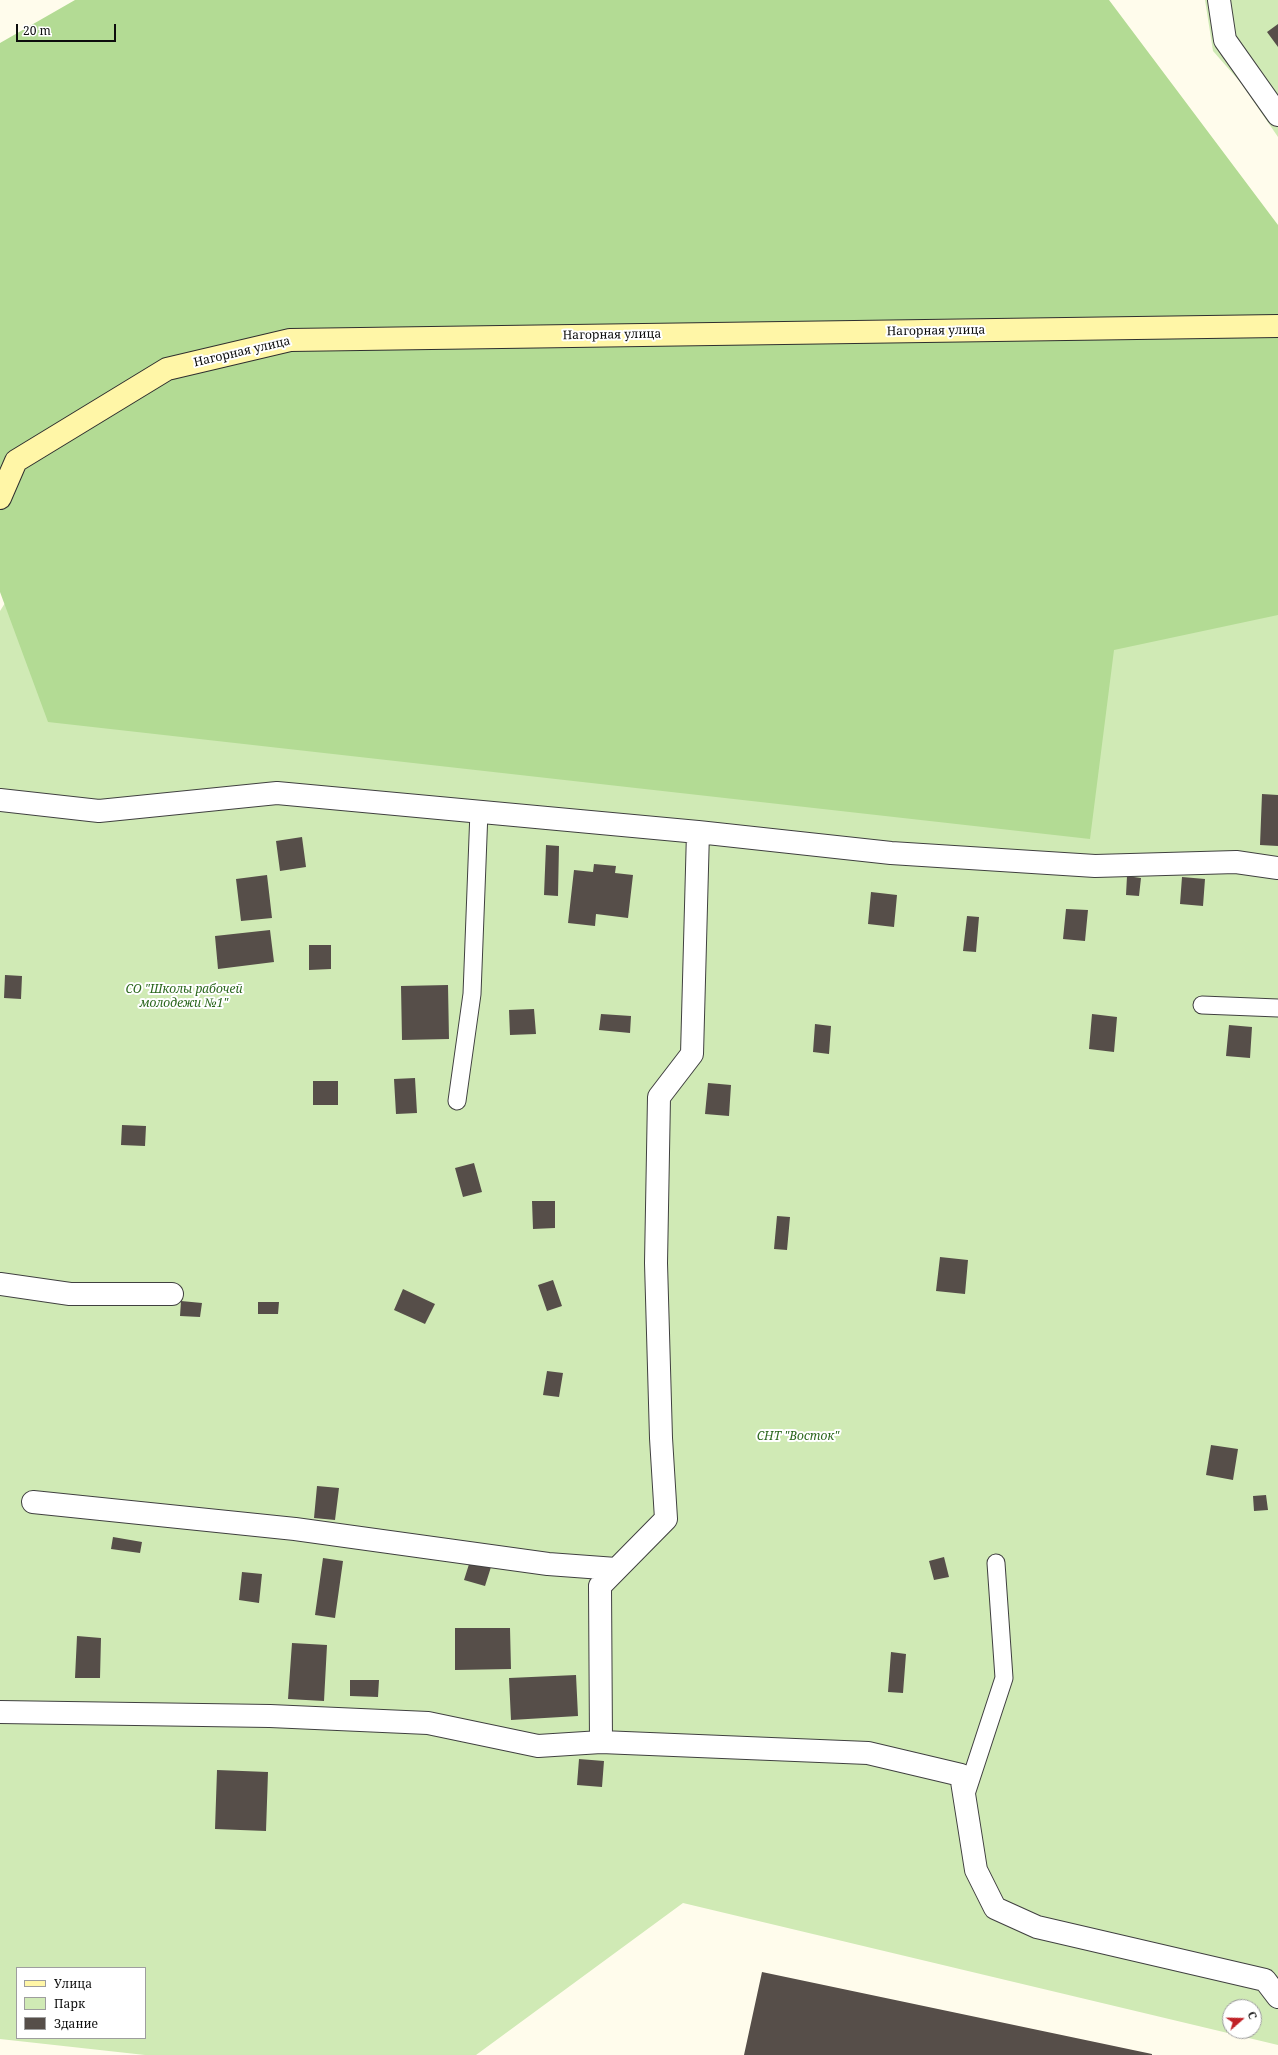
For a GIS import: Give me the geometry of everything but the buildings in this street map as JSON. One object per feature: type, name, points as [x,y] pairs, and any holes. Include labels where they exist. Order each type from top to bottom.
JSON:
[{"type":"street","points":[[1219,0],[1225,40],[1278,115]]},
{"type":"street","name":"Нагорная улица","points":[[0,498],[16,461],[167,369],[290,340],[1278,326]]},
{"type":"street","points":[[0,800],[99,811],[277,792],[698,832],[891,853],[1095,866],[1236,862],[1278,868]]},
{"type":"street","points":[[601,1742],[600,1586],[666,1519],[661,1438],[656,1263],[659,1097],[692,1054],[698,832]]},
{"type":"street","points":[[0,1284],[70,1294],[172,1294]]},
{"type":"street","points":[[33,1502],[295,1530],[548,1564],[616,1570]]},
{"type":"street","points":[[0,1712],[262,1716],[428,1723],[538,1746],[601,1742],[868,1753],[961,1775],[976,1870],[996,1908],[1037,1927],[1265,1980],[1278,1997]]},
{"type":"lane","points":[[457,1101],[472,994],[479,811]]},
{"type":"lane","points":[[1202,1005],[1278,1008]]},
{"type":"lane","points":[[965,1797],[1004,1678],[996,1563]]},
{"type":"green space","points":[[75,0],[1109,0],[1278,225],[1278,615],[1114,650],[1090,839],[48,722],[0,592],[0,43]]},
{"type":"green space","points":[[1205,0],[1278,0],[1278,137],[1241,83],[1213,51]]},
{"type":"green space","name":"СНТ \"Восток\"","points":[[1278,388],[1278,2045],[1253,2039],[1262,2039],[1262,1999],[1222,1999],[1222,2032],[683,1903],[476,2055],[145,2055],[0,2039],[0,611],[59,517]]},
{"type":"park label","name":"СО \"Школы рабочей молодежи №1\"","points":[[184,997]]}]
